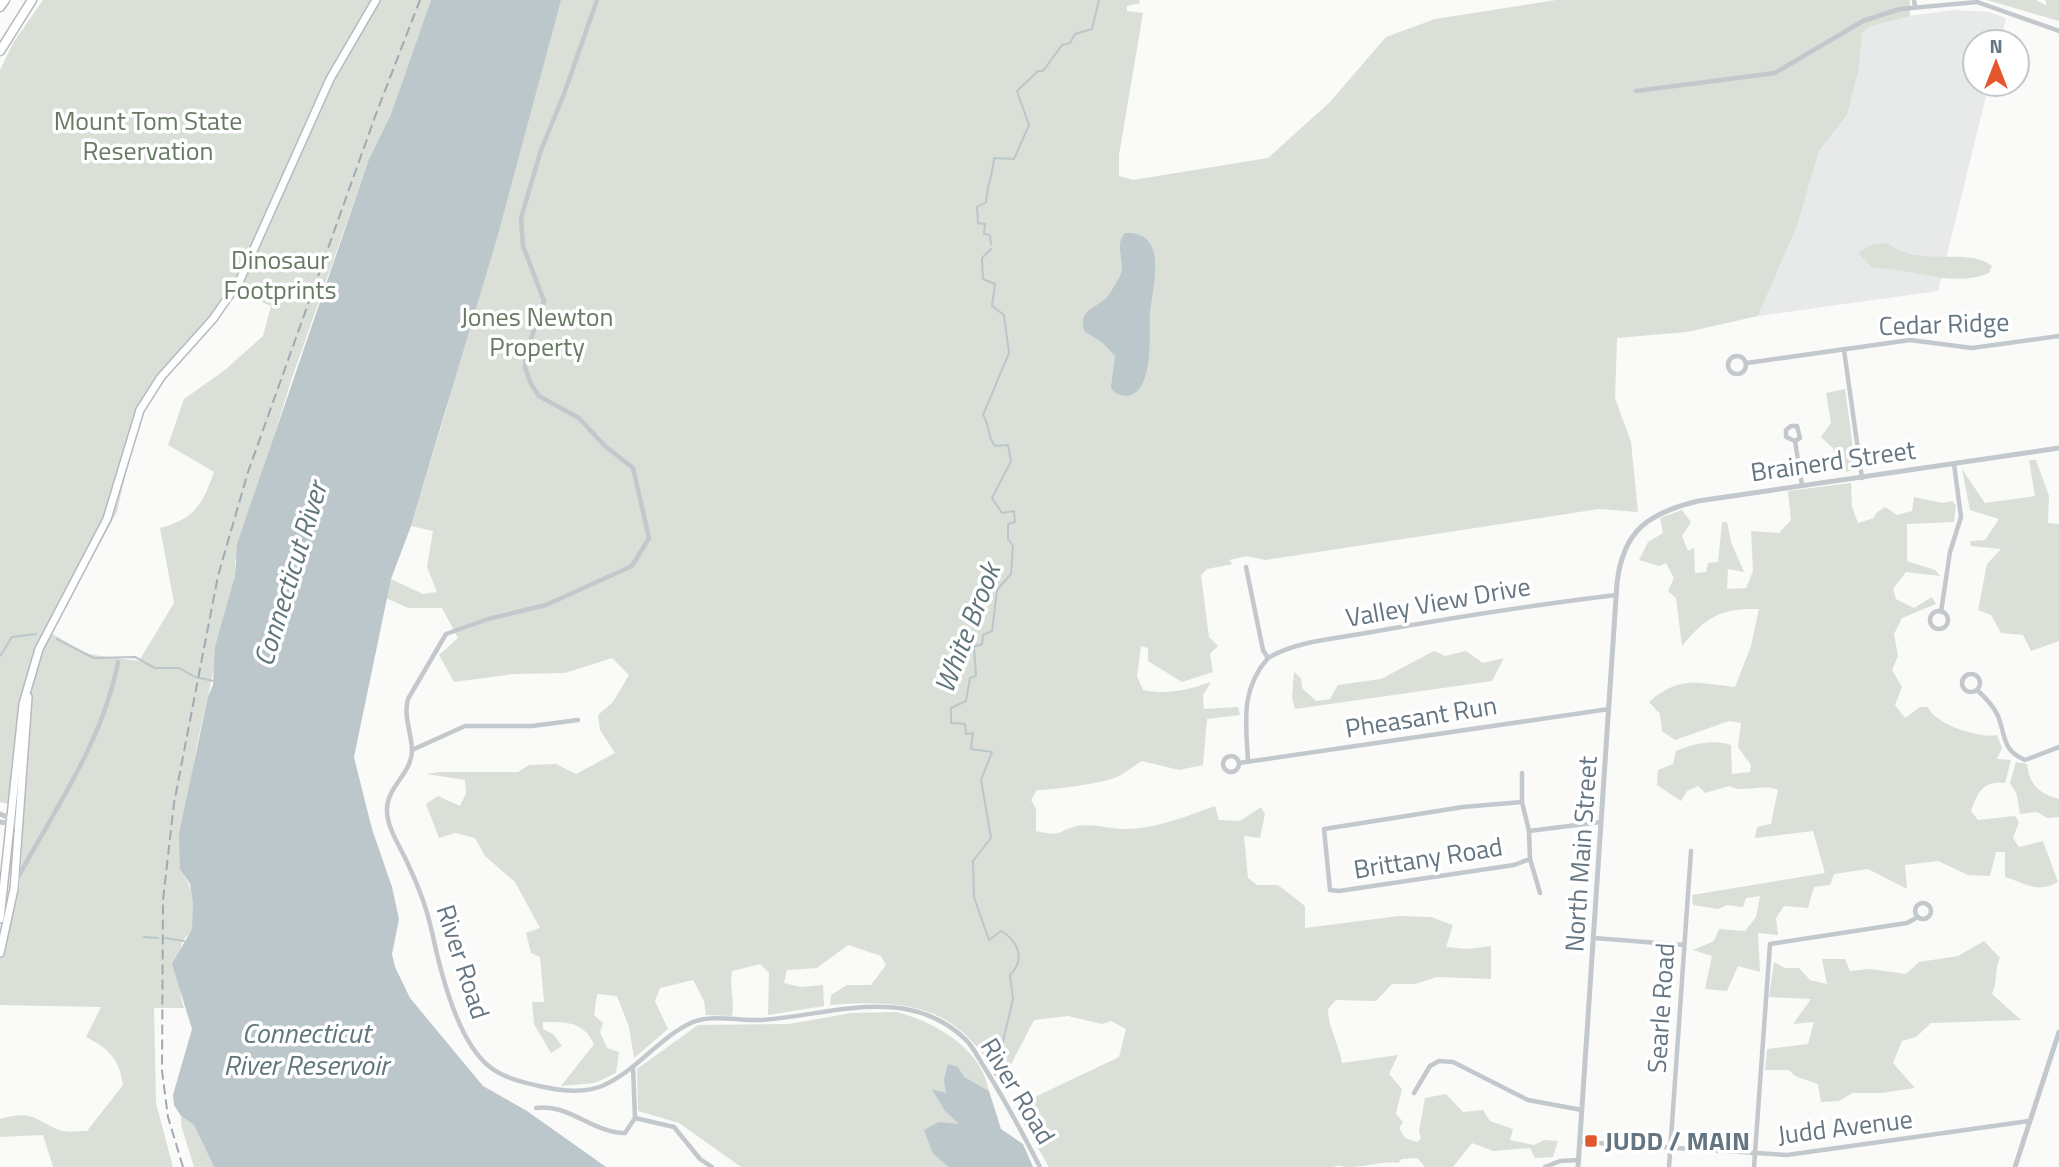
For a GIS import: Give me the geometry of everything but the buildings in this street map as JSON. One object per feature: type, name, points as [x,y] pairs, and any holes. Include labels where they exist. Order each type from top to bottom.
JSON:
[{"type":"highway","points":[[0,7],[5,0]]},
{"type":"highway","points":[[0,51],[32,0]]},
{"type":"main road","points":[[0,919],[31,673],[41,644],[107,519],[141,410],[161,377],[213,319],[240,280],[330,79],[376,0]]},
{"type":"main road","points":[[0,953],[14,883],[14,822]]},
{"type":"street","name":"River Road","points":[[597,0],[565,94],[541,150],[521,218],[523,246],[542,287],[544,301],[527,350],[526,367],[539,396],[575,415],[605,446],[633,468],[649,538],[632,566],[546,605],[488,619],[446,634],[408,698],[406,706],[412,750],[409,767],[391,794],[387,811],[391,830],[429,914],[444,977],[456,1012],[478,1056],[490,1068],[508,1077],[558,1090],[600,1087],[634,1066],[673,1034],[695,1021],[767,1020],[857,1007],[895,1006],[931,1018],[966,1039],[1013,1112],[1040,1167]]},
{"type":"street","points":[[1914,0],[1915,7]]},
{"type":"street","points":[[1636,91],[1775,73],[1868,19],[1915,7],[1977,2],[2059,31]]},
{"type":"street","name":"Cedar Ridge","points":[[1747,363],[1916,340],[1972,348],[2059,336]]},
{"type":"street","points":[[1844,350],[1862,478]]},
{"type":"street","name":"Cedar Ridge","points":[[1735,356],[1741,356],[1747,363],[1746,370],[1739,373],[1733,373],[1728,366],[1735,356]]},
{"type":"street","points":[[1795,442],[1801,485]]},
{"type":"street","name":"Brainerd Street","points":[[1626,545],[1646,522],[1669,509],[1698,501],[2059,448]]},
{"type":"street","points":[[1941,612],[1950,552],[1961,517],[1954,464]]},
{"type":"street","name":"North Main Street","points":[[1578,1164],[1616,595],[1620,563],[1626,545]]},
{"type":"street","points":[[1246,567],[1262,648],[1268,658],[1250,683],[1247,696],[1248,762]]},
{"type":"street","name":"Valley View Drive","points":[[1268,658],[1306,645],[1402,627],[1497,610],[1616,595]]},
{"type":"street","points":[[14,883],[97,735],[113,687],[118,662]]},
{"type":"street","points":[[1977,690],[1980,682],[1977,677],[1969,675],[1964,678],[1963,686],[1966,691],[1977,690],[1992,704],[2005,746],[2012,754],[2025,760],[2059,747]]},
{"type":"street","name":"Pheasant Run","points":[[1239,763],[1609,709]]},
{"type":"street","points":[[412,750],[464,726],[532,726],[578,720]]},
{"type":"street","points":[[1522,774],[1522,802],[1529,831],[1530,859],[1540,893]]},
{"type":"street","name":"Brittany Road","points":[[1522,802],[1462,807],[1324,829],[1330,890],[1351,890],[1476,871],[1514,865],[1530,859]]},
{"type":"street","points":[[0,814],[14,822]]},
{"type":"street","points":[[1529,831],[1602,821]]},
{"type":"street","points":[[0,822],[14,822]]},
{"type":"street","name":"Searle Road","points":[[1669,1167],[1691,851]]},
{"type":"street","points":[[1754,1167],[1770,944],[1907,923],[1917,917]]},
{"type":"street","points":[[1594,939],[1684,945]]},
{"type":"street","points":[[2015,1167],[2059,1032]]},
{"type":"street","points":[[1414,1093],[1430,1066],[1439,1061],[1453,1062],[1528,1100],[1582,1110]]},
{"type":"street","points":[[537,1108],[555,1107],[618,1133],[629,1129],[635,1118],[634,1066]]},
{"type":"street","points":[[635,1118],[674,1128],[700,1159],[712,1167]]},
{"type":"street","name":"Judd Avenue","points":[[1580,1142],[1755,1155],[1808,1154],[2029,1121]]},
{"type":"street","points":[[1545,1167],[1560,1161],[1578,1164]]},
{"type":"shaded area","points":[[1955,10],[1989,12],[2006,18],[2004,28],[1961,28],[1961,98],[1986,98],[1938,291],[1758,316],[1797,226],[1819,151],[1847,115],[1859,69],[1862,33],[1870,26],[1899,17]]},
{"type":"green space","points":[[43,0],[431,0],[391,114],[369,159],[292,378],[235,561],[235,576],[190,786],[184,876],[192,894],[194,917],[192,929],[182,943],[179,958],[179,985],[184,1008],[154,1008],[156,1103],[173,1167],[53,1167],[43,1135],[0,1137],[0,1119],[19,1115],[32,1117],[62,1131],[87,1131],[123,1085],[112,1055],[86,1037],[101,1007],[0,1005],[0,941],[20,886],[24,808],[0,802],[0,70],[13,43]],"holes":[[[238,292],[271,306],[263,336],[225,370],[184,399],[168,445],[214,472],[201,502],[195,509],[181,520],[160,528],[174,603],[139,661],[86,654],[51,633],[117,512],[139,415],[182,351]]]},
{"type":"green space","name":"Jones Newton Property","points":[[548,0],[1139,0],[1140,3],[1127,6],[1127,11],[1143,13],[1119,155],[1119,176],[1133,180],[1268,158],[1330,102],[1386,37],[1435,19],[1556,0],[1910,0],[1910,16],[1871,26],[1862,33],[1859,69],[1847,115],[1819,151],[1797,226],[1758,316],[1687,332],[1617,338],[1615,398],[1631,442],[1638,512],[1599,509],[1265,560],[1247,556],[1229,560],[1233,564],[1207,569],[1201,575],[1209,637],[1218,646],[1210,654],[1213,672],[1182,682],[1148,661],[1148,648],[1141,646],[1137,676],[1143,690],[1161,692],[1178,691],[1211,682],[1203,695],[1204,709],[1238,707],[1240,715],[1207,719],[1203,765],[1179,770],[1142,761],[1112,779],[1079,786],[1037,790],[1031,800],[1036,809],[1036,831],[1051,834],[1083,825],[1126,829],[1148,827],[1215,806],[1219,820],[1240,821],[1261,807],[1265,814],[1260,838],[1244,836],[1248,878],[1257,885],[1278,885],[1305,906],[1305,928],[1399,916],[1431,917],[1453,925],[1446,947],[1467,949],[1491,946],[1491,979],[1437,977],[1415,984],[1392,984],[1376,1001],[1336,1000],[1328,1009],[1328,1016],[1342,1063],[1398,1055],[1389,1074],[1402,1089],[1396,1114],[1403,1122],[1399,1128],[1405,1138],[1417,1142],[1421,1138],[1419,1131],[1425,1098],[1446,1094],[1463,1112],[1483,1110],[1490,1121],[1513,1129],[1510,1140],[1534,1145],[1544,1140],[1558,1141],[1553,1157],[1535,1158],[1530,1148],[1493,1151],[1472,1143],[1453,1167],[1425,1167],[1417,1158],[1402,1159],[1398,1163],[1350,1167],[1049,1167],[1014,1107],[1119,1057],[1126,1029],[1111,1021],[1102,1024],[1068,1016],[1034,1020],[1001,1084],[969,1038],[951,1023],[931,1013],[885,1004],[830,1005],[831,995],[847,985],[871,985],[886,965],[881,956],[848,945],[817,968],[787,970],[784,983],[801,987],[823,985],[824,1006],[768,1015],[769,973],[760,964],[732,971],[732,1016],[706,1015],[704,1001],[693,980],[660,988],[655,1001],[668,1029],[634,1058],[629,1027],[617,996],[597,994],[594,1015],[603,1023],[600,1032],[607,1048],[619,1052],[616,1073],[595,1083],[561,1086],[594,1044],[585,1031],[573,1024],[543,1022],[543,1029],[553,1034],[562,1046],[551,1053],[534,1024],[532,1002],[544,1002],[540,957],[531,953],[526,933],[540,928],[515,882],[485,856],[475,838],[455,833],[439,838],[426,804],[438,796],[460,806],[466,793],[465,780],[426,774],[518,772],[529,765],[556,764],[576,774],[615,753],[600,730],[598,715],[613,702],[629,675],[612,658],[565,673],[513,674],[454,682],[439,655],[458,638],[442,608],[408,608],[386,598],[391,579],[423,594],[437,592],[427,567],[433,531],[411,526],[446,411]]},
{"type":"green space","points":[[1987,0],[2036,0],[2047,6],[2045,0],[2059,0],[2059,21]]},
{"type":"green space","points":[[1887,243],[1914,255],[1970,258],[1982,260],[1992,266],[1989,273],[1975,277],[1946,278],[1872,268],[1858,253],[1871,245]]},
{"type":"green space","points":[[1845,389],[1856,470],[1838,473],[1833,448],[1821,437],[1831,423],[1826,393]]},
{"type":"green space","points":[[2029,460],[2036,460],[2049,496],[2048,523],[2059,524],[2059,641],[2031,651],[2023,635],[2001,633],[1991,615],[1978,610],[1987,564],[2001,549],[1971,546],[1970,541],[1985,540],[1999,519],[1970,510],[1962,469],[1985,503],[2035,496]]},
{"type":"green space","points":[[1851,483],[1852,507],[1858,523],[1874,518],[1876,513],[1885,507],[1897,515],[1912,511],[1914,497],[1943,503],[1952,501],[1956,505],[1954,522],[1907,524],[1907,561],[1935,570],[1940,576],[1906,572],[1893,589],[1896,599],[1914,608],[1932,597],[1936,604],[1902,618],[1894,634],[1898,656],[1892,670],[1902,687],[1895,705],[1905,718],[1920,707],[1928,707],[1939,719],[1958,729],[1980,735],[1997,735],[2002,748],[1997,759],[2011,760],[2005,783],[1991,784],[1982,789],[1971,811],[1978,820],[2015,816],[2019,822],[2013,838],[2019,847],[2043,841],[2058,882],[2037,887],[2005,877],[2005,852],[1996,852],[1990,876],[1968,875],[1938,861],[1905,865],[1907,889],[1868,869],[1834,874],[1830,885],[1814,887],[1808,908],[1784,906],[1776,918],[1778,935],[1758,933],[1760,972],[1738,966],[1727,991],[1705,989],[1712,956],[1693,950],[1714,941],[1719,929],[1745,931],[1756,917],[1760,896],[1746,898],[1743,907],[1727,905],[1718,909],[1693,905],[1692,895],[1825,873],[1813,831],[1755,838],[1757,827],[1771,824],[1778,790],[1729,786],[1705,793],[1698,786],[1687,791],[1681,801],[1657,785],[1658,770],[1673,764],[1676,751],[1703,743],[1731,745],[1732,774],[1750,772],[1751,765],[1738,747],[1741,723],[1729,721],[1675,740],[1662,731],[1660,714],[1649,702],[1660,693],[1680,684],[1735,687],[1751,646],[1759,609],[1734,610],[1715,616],[1682,646],[1676,598],[1668,591],[1674,578],[1666,563],[1659,566],[1639,560],[1648,542],[1663,533],[1660,518],[1682,510],[1691,522],[1682,536],[1688,551],[1694,548],[1695,573],[1706,572],[1708,563],[1718,562],[1722,522],[1727,522],[1731,542],[1744,572],[1728,569],[1727,589],[1746,588],[1753,571],[1751,531],[1779,533],[1791,520],[1788,491]]},
{"type":"green space","points":[[1434,651],[1445,656],[1466,651],[1483,663],[1504,658],[1492,681],[1295,709],[1292,698],[1294,672],[1301,678],[1302,688],[1316,701],[1330,699],[1338,685],[1381,679]]},
{"type":"green space","points":[[2016,762],[2027,764],[2036,787],[2059,799],[2059,817],[2047,818],[2037,812],[2020,814],[2017,795],[2010,783]]},
{"type":"green space","points":[[1984,941],[2000,958],[1992,994],[2021,1020],[1931,1023],[1916,1037],[1902,1041],[1893,1063],[1915,1088],[1881,1093],[1853,1093],[1839,1101],[1821,1102],[1818,1084],[1795,1076],[1789,1070],[1765,1070],[1767,1049],[1808,1044],[1814,1022],[1793,1024],[1811,999],[1769,997],[1774,962],[1785,968],[1799,968],[1810,980],[1827,984],[1822,959],[1845,959],[1850,971],[1870,969],[1906,974],[1919,962],[1958,956]]},
{"type":"green space","points":[[897,1012],[941,1030],[955,1040],[977,1062],[985,1076],[989,1091],[963,1077],[946,1094],[933,1089],[960,1125],[933,1154],[948,1167],[741,1167],[679,1123],[638,1111],[637,1069],[698,1025],[789,1024],[851,1013]]},
{"type":"green space","points":[[181,1116],[194,1125],[214,1167],[194,1167],[181,1125]]},
{"type":"water","points":[[431,0],[561,0],[497,238],[411,526],[391,579],[354,757],[399,919],[392,954],[395,967],[410,998],[483,1086],[527,1111],[606,1167],[214,1167],[194,1125],[181,1116],[174,1105],[173,1095],[192,1029],[172,964],[192,929],[193,903],[190,884],[180,869],[179,834],[208,696],[213,685],[215,647],[235,576],[237,544],[369,159],[391,114]]},
{"type":"water","points":[[1125,233],[1139,235],[1148,241],[1153,251],[1155,276],[1146,374],[1135,393],[1125,396],[1117,394],[1111,388],[1115,356],[1102,342],[1085,332],[1083,320],[1088,312],[1109,295],[1121,274],[1120,244]]},
{"type":"water","points":[[948,1064],[958,1067],[964,1077],[989,1091],[1001,1129],[1023,1144],[1033,1167],[948,1167],[933,1154],[924,1130],[939,1122],[959,1124],[945,1111],[932,1089],[946,1093],[944,1079]]},
{"type":"waterway","name":"White Brook","points":[[991,244],[990,235],[984,234],[985,224],[978,223],[977,207],[986,202],[994,158],[1014,159],[1029,125],[1017,91],[1038,71],[1043,71],[1062,45],[1070,43],[1075,34],[1092,29],[1099,0]]},
{"type":"waterway","name":"White Brook","points":[[991,249],[982,258],[983,279],[995,284],[992,306],[1004,315],[1009,353],[983,415],[992,442],[995,446],[1008,445],[1011,461],[992,498],[1002,513],[1014,511],[1015,522],[1008,524],[1008,539],[1013,546],[1011,574],[997,590],[992,631],[983,635],[982,644],[974,647],[976,676],[970,678],[966,701],[951,708],[951,723],[965,724],[966,734],[973,733],[971,749],[992,752],[981,780],[991,838],[973,861],[974,897],[989,940],[1001,931],[1016,945],[1019,957],[1010,975],[1013,999],[995,1075]]},
{"type":"waterway","points":[[0,656],[12,637],[36,634]]},
{"type":"waterway","points":[[57,639],[94,658],[135,657],[155,668],[179,668],[195,677],[214,681]]},
{"type":"waterway","points":[[144,937],[158,938]]},
{"type":"waterway","points":[[165,938],[184,941]]},
{"type":"railway","points":[[183,1167],[168,1117],[162,1071],[163,900],[174,803],[218,576],[248,472],[376,114],[420,0]]},
{"type":"place","name":"JUDD / MAIN","points":[[1591,1141]]},
{"type":"park label","name":"Mount Tom State Reservation","points":[[148,136]]},
{"type":"park label","name":"Dinosaur Footprints","points":[[280,275]]},
{"type":"water label","name":"Connecticut River","points":[[290,574]]},
{"type":"water label","name":"Connecticut River Reservoir","points":[[306,1049]]}]
